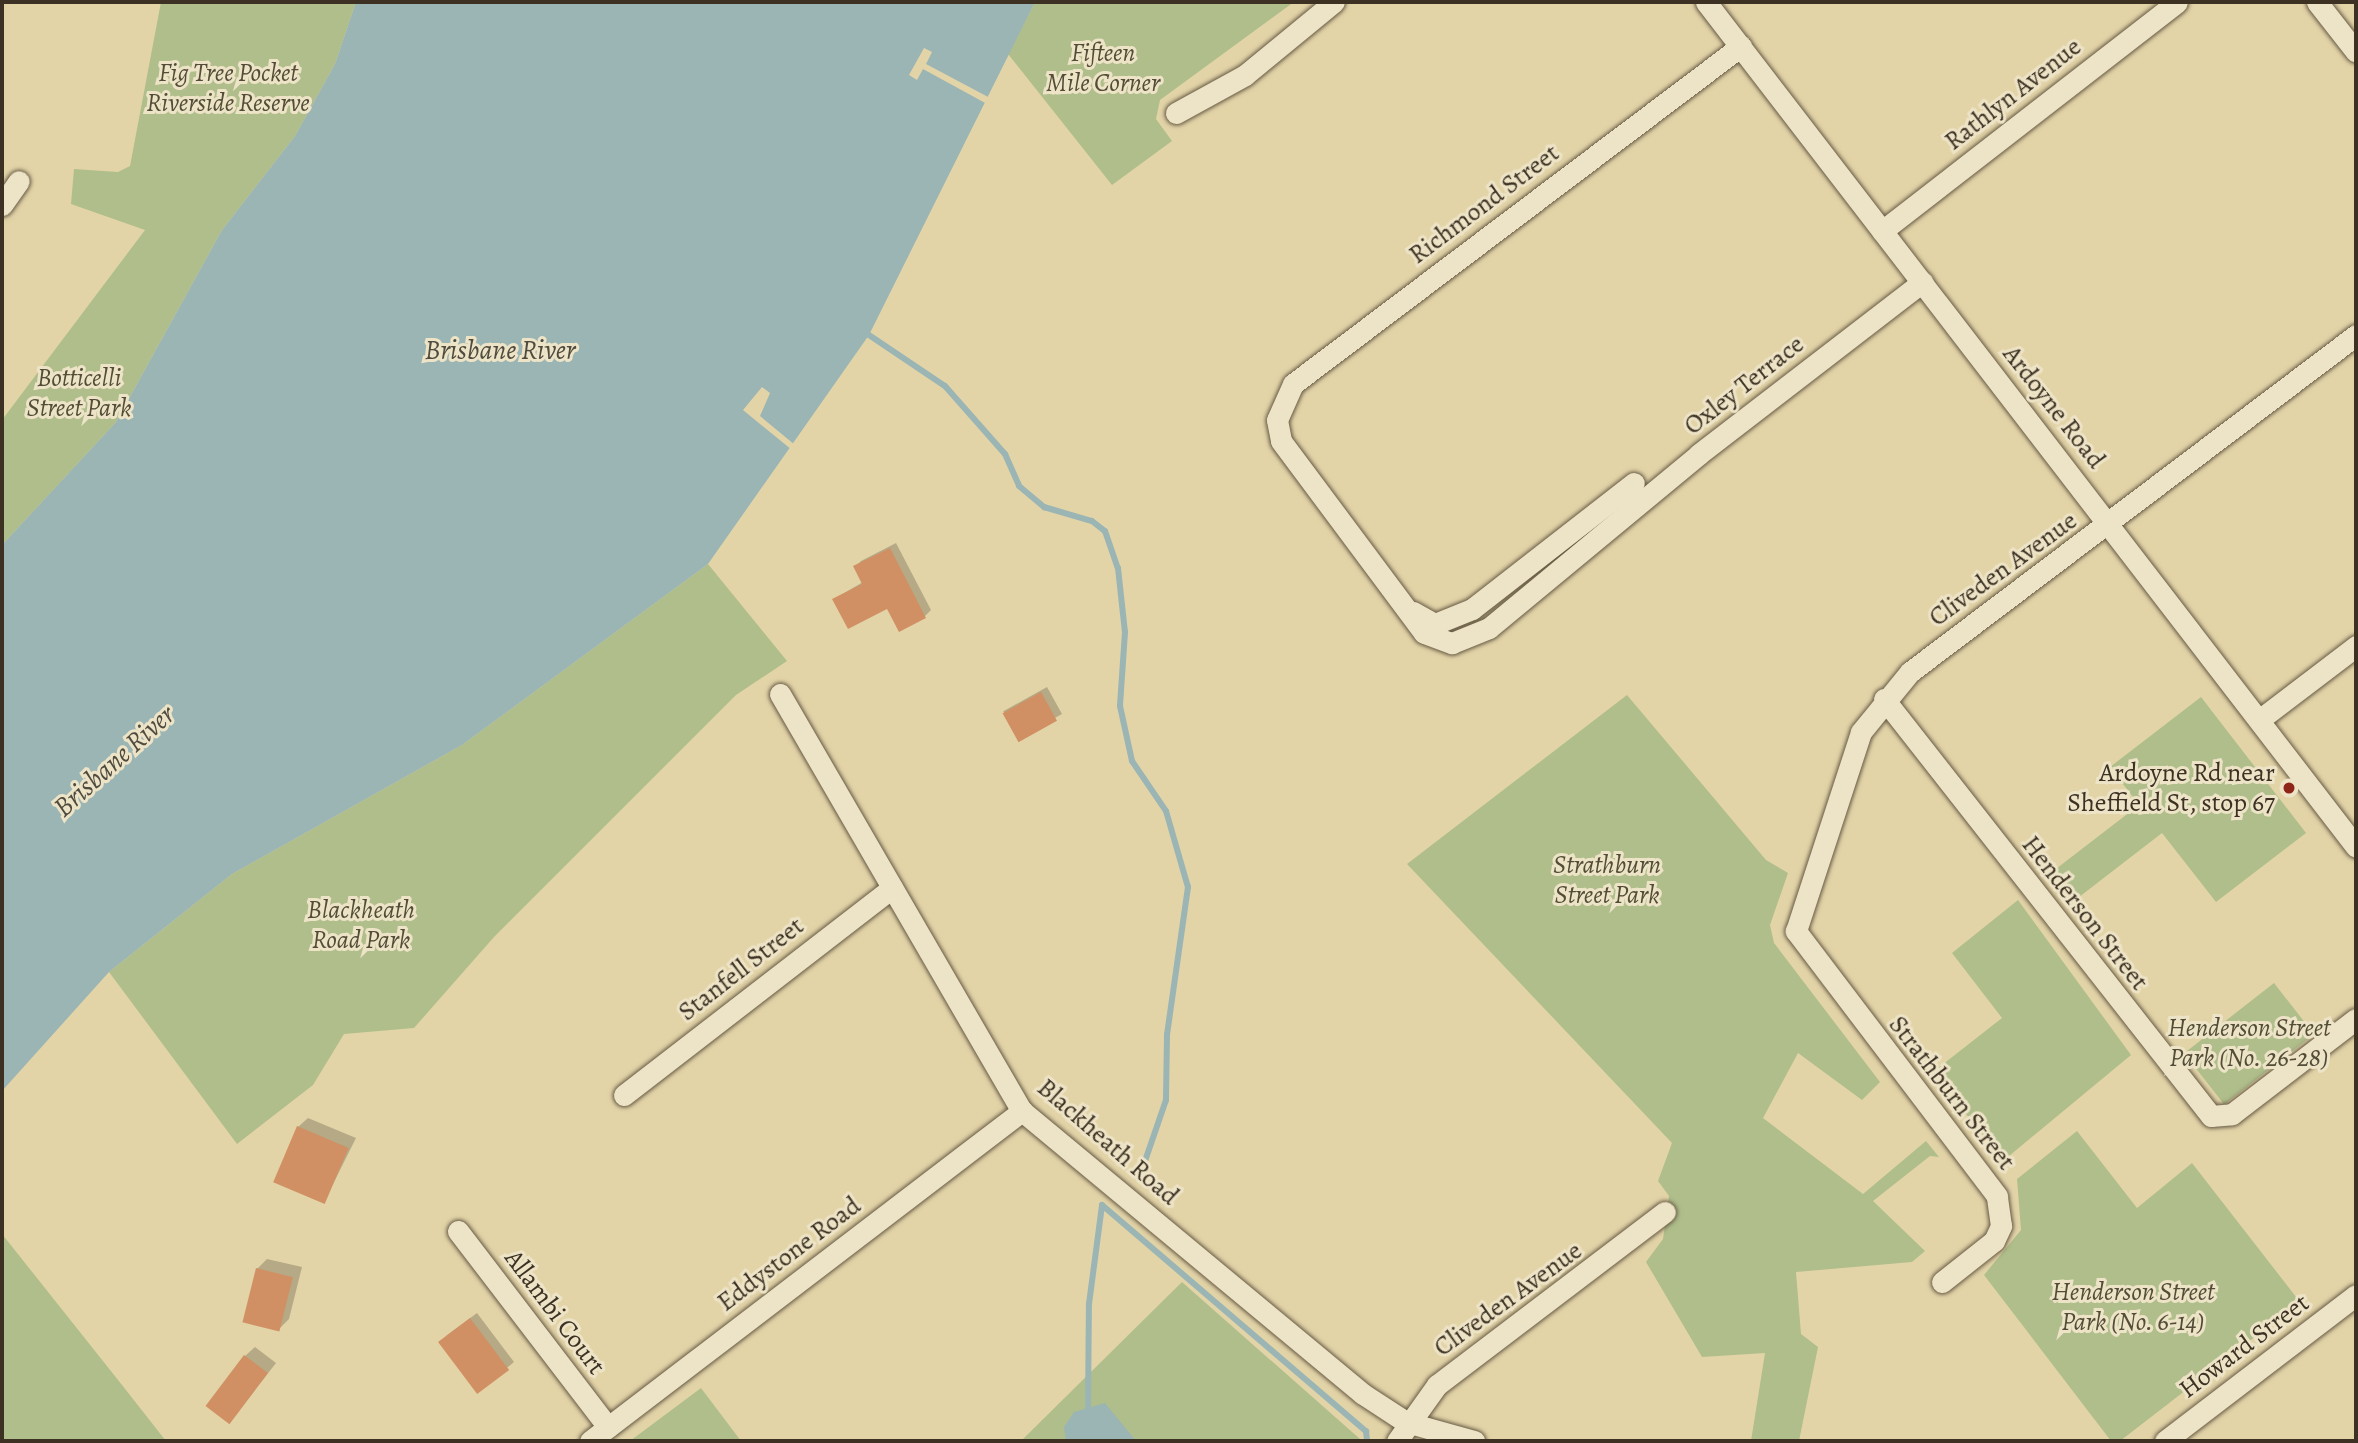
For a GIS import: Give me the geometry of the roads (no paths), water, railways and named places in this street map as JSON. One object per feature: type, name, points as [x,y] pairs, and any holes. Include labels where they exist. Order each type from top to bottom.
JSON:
[{"type":"street","points":[[1176,113],[1245,75],[1334,2]]},
{"type":"street","name":"Rathlyn Avenue","points":[[1882,231],[2177,2]]},
{"type":"street","points":[[2317,2],[2356,52]]},
{"type":"street","name":"Ardoyne Road","points":[[1718,6],[1741,46],[2356,847]]},
{"type":"street","name":"Richmond Street","points":[[1277,420],[1293,384],[1741,46]]},
{"type":"street","points":[[2,205],[19,181]]},
{"type":"street","name":"Oxley Terrace","points":[[1277,420],[1281,441],[1408,609],[1438,642],[1476,637],[1606,537],[1699,454],[1922,282]]},
{"type":"street","name":"Cliveden Avenue","points":[[1796,931],[1861,732],[1884,699],[1910,672],[2110,524],[2356,335]]},
{"type":"street","name":"Oxley Terrace","points":[[1408,609],[1435,624],[1450,621],[1593,518],[1633,483]]},
{"type":"street","points":[[1593,518],[1606,537]]},
{"type":"street","points":[[2259,720],[2356,646]]},
{"type":"street","name":"Blackheath Road","points":[[780,694],[1022,1111],[1363,1394],[1402,1432],[1474,1441]]},
{"type":"street","name":"Henderson Street","points":[[1884,699],[2211,1116],[2232,1114],[2356,1019]]},
{"type":"street","name":"Stanfell Street","points":[[624,1096],[892,888]]},
{"type":"street","name":"Strathburn Street","points":[[1796,931],[1997,1196],[2001,1226],[1994,1241],[1942,1282]]},
{"type":"street","name":"Eddystone Road","points":[[590,1441],[1022,1111]]},
{"type":"street","name":"Cliveden Avenue","points":[[1402,1432],[1437,1385],[1665,1212]]},
{"type":"street","name":"Allambi Court","points":[[458,1231],[608,1427]]},
{"type":"street","name":"Howard Street","points":[[2165,1441],[2356,1295]]},
{"type":"water","name":"Brisbane River","points":[[356,2],[1035,2],[869,335],[708,564],[462,745],[232,874],[109,972],[2,1091],[2,545],[116,422],[222,230],[295,136],[335,64]]},
{"type":"water","points":[[1105,1403],[1136,1441],[1066,1441],[1064,1427],[1074,1412]]},
{"type":"waterway","points":[[863,331],[945,386],[1005,454],[1019,486],[1044,507],[1092,521],[1105,531],[1118,568],[1125,632],[1120,706],[1132,761],[1166,811],[1188,887],[1167,1035],[1166,1100],[1145,1161]]},
{"type":"waterway","points":[[1088,1410],[1089,1304],[1102,1205],[1366,1431],[1367,1441]]},
{"type":"place","name":"Ardoyne Rd near Sheffield St, stop 67","points":[[2289,788]]},
{"type":"park label","name":"Fifteen Mile Corner","points":[[1103,68]]},
{"type":"park label","name":"Fig Tree Pocket Riverside Reserve","points":[[228,88]]},
{"type":"park label","name":"Botticelli Street Park","points":[[79,393]]},
{"type":"park label","name":"Strathburn Street Park","points":[[1607,880]]},
{"type":"park label","name":"Blackheath Road Park","points":[[361,925]]},
{"type":"park label","name":"Henderson Street Park (No. 26-28)","points":[[2249,1043]]},
{"type":"park label","name":"Henderson Street Park (No. 6-14)","points":[[2133,1307]]}]
